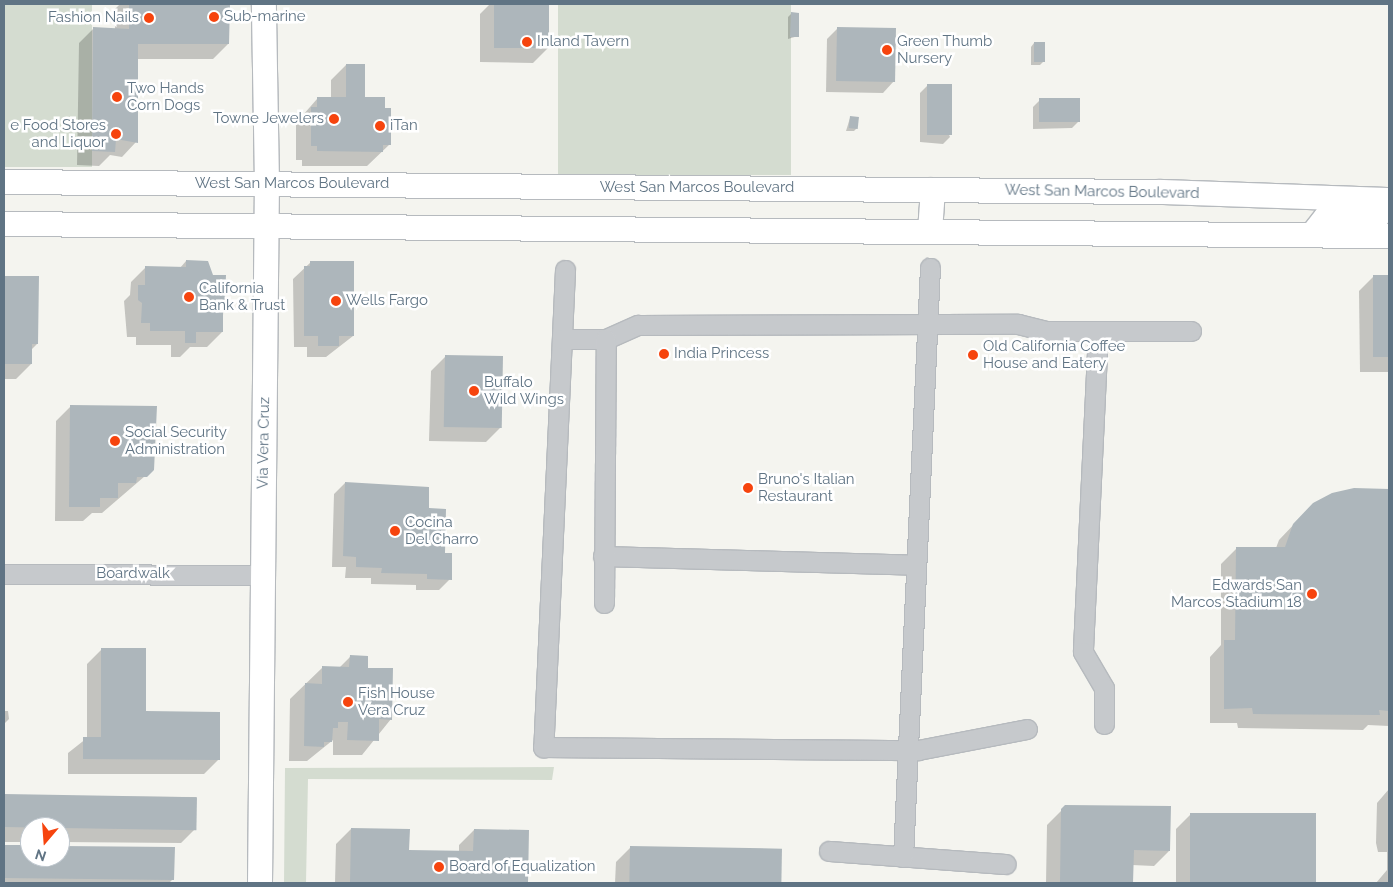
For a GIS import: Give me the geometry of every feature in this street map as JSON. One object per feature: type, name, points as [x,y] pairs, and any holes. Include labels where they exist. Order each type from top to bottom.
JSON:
[{"type":"main road","name":"Via Vera Cruz","points":[[260,883],[267,226],[264,4]]},
{"type":"main road","name":"West San Marcos Boulevard","points":[[4,182],[1161,192],[1389,200]]},
{"type":"main road","points":[[930,231],[933,190]]},
{"type":"main road","points":[[1312,235],[1326,217],[1389,216]]},
{"type":"main road","points":[[4,224],[1389,236]]},
{"type":"street","points":[[903,857],[930,268]]},
{"type":"street","points":[[565,270],[543,748],[908,750],[1027,729]]},
{"type":"street","points":[[562,338],[606,339],[638,325],[1018,324],[1046,331],[1191,331]]},
{"type":"street","points":[[1098,331],[1083,652],[1104,688],[1104,724]]},
{"type":"street","points":[[604,603],[606,339]]},
{"type":"street","points":[[603,556],[916,565]]},
{"type":"street","name":"Boardwalk","points":[[4,574],[262,575]]},
{"type":"street","points":[[828,851],[1006,864]]},
{"type":"shaded area","points":[[4,4],[92,4],[92,167],[4,167]]},
{"type":"shaded area","points":[[558,4],[791,4],[791,175],[558,175]]},
{"type":"shaded area","points":[[554,767],[552,780],[308,779],[306,883],[284,883],[285,768]]},
{"type":"building","points":[[129,4],[230,4],[229,44],[138,44],[138,143],[116,139],[115,152],[92,151],[93,27],[129,29]]},
{"type":"building","points":[[494,4],[549,4],[549,48],[494,48]]},
{"type":"building","points":[[791,12],[799,13],[799,37],[790,37]]},
{"type":"building","points":[[837,27],[896,28],[895,82],[836,81]]},
{"type":"building","points":[[1034,42],[1045,42],[1045,62],[1034,62]]},
{"type":"building","points":[[346,64],[365,64],[365,97],[385,97],[385,108],[391,108],[391,145],[383,145],[383,152],[317,151],[317,146],[311,146],[311,107],[317,107],[317,97],[346,97]]},
{"type":"building","points":[[927,84],[952,84],[952,135],[927,135]]},
{"type":"building","points":[[1039,98],[1080,98],[1080,122],[1039,122]]},
{"type":"building","points":[[850,116],[859,117],[858,129],[849,128]]},
{"type":"building","points":[[186,260],[208,261],[213,275],[226,275],[225,301],[217,301],[223,302],[223,332],[196,332],[196,343],[185,343],[185,331],[150,331],[150,323],[141,323],[142,303],[138,300],[138,285],[145,285],[145,266],[186,267]]},
{"type":"building","points":[[310,261],[354,261],[354,336],[339,336],[339,346],[318,346],[318,336],[304,336],[304,266],[310,266]]},
{"type":"building","points":[[1373,275],[1389,275],[1389,357],[1373,357]]},
{"type":"building","points":[[4,276],[39,276],[38,344],[32,344],[32,364],[4,364]]},
{"type":"building","name":"Buffalo Wild Wings","points":[[445,355],[503,356],[502,428],[444,427]]},
{"type":"building","points":[[70,405],[157,406],[154,470],[147,477],[137,477],[136,483],[118,483],[118,498],[100,498],[100,507],[69,507]]},
{"type":"building","name":"Cocina Del Charro","points":[[345,482],[429,487],[429,508],[446,509],[445,553],[452,553],[452,580],[427,579],[427,574],[381,573],[382,568],[356,567],[356,557],[343,556]]},
{"type":"building","name":"Edwards San Marcos Stadium 18","points":[[1354,488],[1389,489],[1389,711],[1379,710],[1380,715],[1253,714],[1252,708],[1224,709],[1224,640],[1235,640],[1236,547],[1285,547],[1293,524],[1313,503],[1332,493]]},
{"type":"building","points":[[101,648],[146,648],[146,711],[220,712],[220,760],[83,759],[83,737],[101,737]]},
{"type":"building","name":"Fish House Vera Cruz","points":[[350,655],[368,656],[368,668],[393,668],[392,720],[379,719],[379,741],[347,740],[348,722],[338,722],[338,728],[333,728],[332,742],[324,742],[324,747],[304,746],[305,683],[322,684],[322,666],[349,667]]},
{"type":"building","points":[[4,794],[197,797],[196,830],[70,828],[70,817],[20,817],[20,827],[4,827]]},
{"type":"building","points":[[1065,805],[1171,806],[1170,851],[1134,850],[1133,883],[1060,883],[1061,809]]},
{"type":"building","points":[[1190,813],[1316,813],[1316,883],[1190,883]]},
{"type":"building","name":"Board of Equalization","points":[[351,828],[410,829],[409,850],[473,851],[474,829],[529,830],[528,883],[350,883]]},
{"type":"building","points":[[4,845],[20,845],[20,867],[70,867],[70,846],[175,847],[174,880],[4,878]]},
{"type":"building","points":[[630,846],[782,849],[781,883],[629,883]]},
{"type":"place","name":"Sub-marine","points":[[214,17]]},
{"type":"place","name":"Fashion Nails","points":[[149,18]]},
{"type":"place","name":"Inland Tavern","points":[[527,42]]},
{"type":"place","name":"Green Thumb Nursery","points":[[887,50]]},
{"type":"place","name":"Two Hands Corn Dogs","points":[[117,97]]},
{"type":"place","name":"Towne Jewelers","points":[[334,119]]},
{"type":"place","name":"iTan","points":[[380,126]]},
{"type":"place","name":"e Food Stores and Liquor","points":[[116,134]]},
{"type":"place","name":"California Bank & Trust","points":[[189,297]]},
{"type":"place","name":"Wells Fargo","points":[[336,301]]},
{"type":"place","name":"India Princess","points":[[664,354]]},
{"type":"place","name":"Old California Coffee House and Eatery","points":[[973,355]]},
{"type":"place","name":"Buffalo Wild Wings","points":[[474,391]]},
{"type":"place","name":"Social Security Administration","points":[[115,441]]},
{"type":"place","name":"Bruno's Italian Restaurant","points":[[748,488]]},
{"type":"place","name":"Cocina Del Charro","points":[[395,531]]},
{"type":"place","name":"Edwards San Marcos Stadium 18","points":[[1312,594]]},
{"type":"place","name":"Fish House Vera Cruz","points":[[348,702]]},
{"type":"place","name":"Board of Equalization","points":[[439,867]]}]
